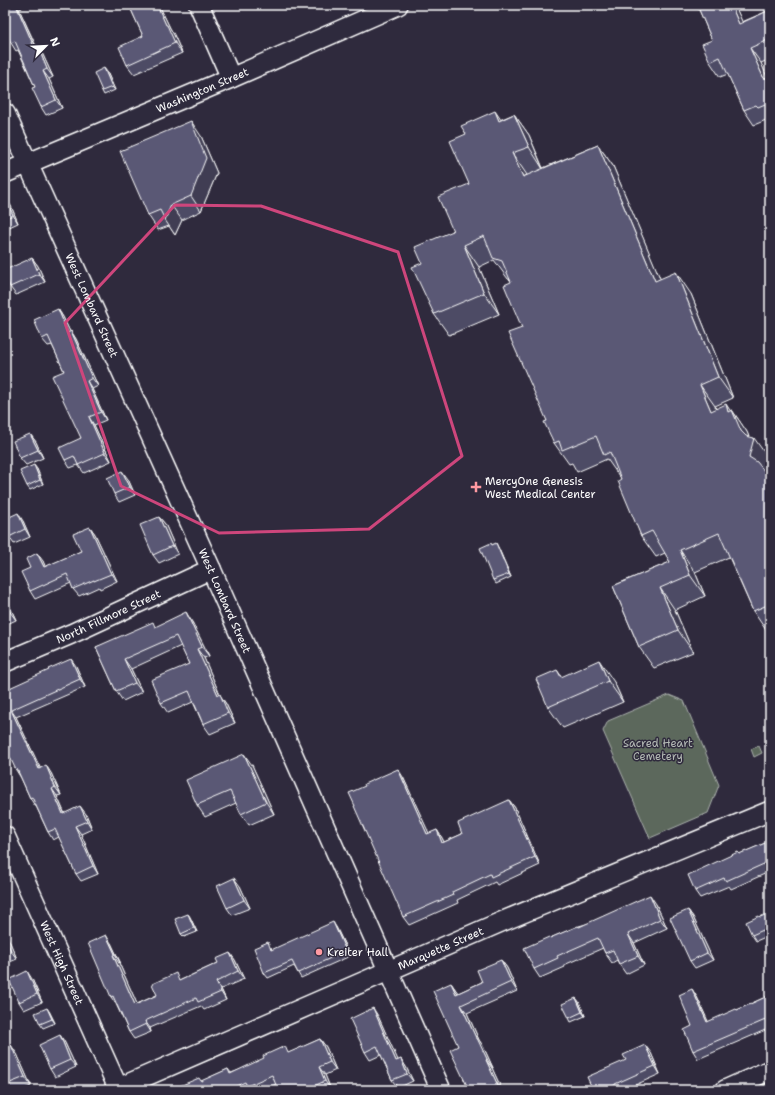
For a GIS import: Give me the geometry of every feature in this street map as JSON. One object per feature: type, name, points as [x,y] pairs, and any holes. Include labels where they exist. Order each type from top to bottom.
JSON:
[{"type":"street","points":[[199,5],[231,78]]},
{"type":"street","name":"Washington Street","points":[[5,173],[231,78],[398,5]]},
{"type":"street","name":"West Lombard Street","points":[[5,113],[211,570],[441,1090]]},
{"type":"street","name":"North Fillmore Street","points":[[5,662],[71,634],[211,570]]},
{"type":"street","name":"Marquette Street","points":[[117,1089],[502,922],[770,812]]},
{"type":"street","name":"West High Street","points":[[5,836],[117,1089]]},
{"type":"street","points":[[725,1090],[770,1070]]},
{"type":"highlighted area","points":[[175,205],[261,206],[398,252],[462,456],[369,529],[219,533],[121,486],[65,323]]},
{"type":"green space","name":"Sacred Heart Cemetery","points":[[669,695],[684,701],[719,785],[708,813],[650,838],[603,731],[608,721]]},
{"type":"green space","points":[[759,746],[762,753],[754,757],[751,749]]},
{"type":"green space","points":[[770,1083],[770,1090],[753,1090]]},
{"type":"building","points":[[5,5],[16,5],[35,49],[38,47],[47,69],[43,71],[56,100],[41,107],[32,88],[35,87],[15,41],[11,43],[5,31]]},
{"type":"building","points":[[129,5],[157,5],[175,43],[127,65],[119,47],[143,36]]},
{"type":"building","points":[[697,5],[731,5],[739,24],[770,10],[770,39],[750,48],[764,79],[770,77],[770,102],[758,107],[756,105],[744,110],[720,57],[710,62],[702,44],[712,40]]},
{"type":"building","points":[[104,68],[112,87],[102,91],[94,73]]},
{"type":"building","points":[[495,111],[499,121],[514,114],[529,147],[512,153],[523,177],[598,145],[655,281],[676,272],[718,377],[700,385],[711,411],[726,404],[728,412],[732,410],[741,431],[746,436],[754,438],[749,457],[757,462],[765,472],[770,470],[770,604],[753,611],[719,533],[680,550],[690,575],[660,588],[678,630],[639,647],[613,586],[670,562],[652,531],[641,536],[618,481],[621,479],[610,452],[604,455],[596,436],[562,450],[559,441],[554,443],[544,422],[547,421],[508,333],[522,328],[504,285],[511,282],[502,261],[493,258],[484,236],[464,245],[484,293],[434,314],[412,267],[422,263],[415,247],[453,231],[438,197],[469,184],[450,141],[466,134],[461,126]]},
{"type":"building","points":[[191,121],[206,158],[191,196],[171,205],[165,220],[160,210],[148,215],[120,151]]},
{"type":"building","points":[[5,198],[13,215],[5,219]]},
{"type":"building","points":[[32,258],[39,274],[10,287],[5,275],[5,270]]},
{"type":"building","points":[[58,309],[68,333],[71,331],[92,378],[87,381],[101,412],[89,417],[105,453],[78,465],[74,456],[65,460],[59,448],[81,438],[52,376],[64,371],[48,336],[42,339],[34,320]]},
{"type":"building","points":[[30,434],[38,450],[20,458],[13,441]]},
{"type":"building","points":[[34,465],[40,480],[27,486],[20,471]]},
{"type":"building","points":[[122,471],[130,487],[114,494],[107,478]]},
{"type":"building","points":[[18,513],[25,529],[9,537],[5,529],[5,519]]},
{"type":"building","points":[[159,517],[172,546],[153,555],[140,525]]},
{"type":"building","points":[[90,527],[111,574],[73,589],[67,574],[30,591],[21,572],[30,568],[26,559],[37,553],[44,567],[81,551],[73,534]]},
{"type":"building","points":[[491,543],[492,545],[496,543],[509,574],[493,580],[480,548]]},
{"type":"building","points":[[5,600],[10,612],[5,615]]},
{"type":"building","points":[[186,612],[202,647],[197,649],[228,713],[203,724],[189,691],[161,703],[151,680],[189,664],[176,636],[124,659],[135,683],[116,691],[96,647],[153,622],[155,627]]},
{"type":"building","points":[[71,659],[80,679],[11,710],[39,769],[46,765],[55,787],[52,789],[63,814],[80,806],[87,821],[75,826],[93,866],[76,874],[55,829],[48,832],[32,797],[30,798],[5,747],[9,745],[5,736],[5,690]]},
{"type":"building","points":[[599,660],[608,681],[548,707],[536,679],[557,670],[561,677]]},
{"type":"building","points":[[244,754],[266,802],[241,814],[230,791],[197,805],[186,780]]},
{"type":"building","points":[[398,769],[427,834],[437,830],[442,843],[462,834],[458,823],[509,800],[535,857],[491,877],[490,874],[452,892],[453,895],[403,917],[349,793],[365,786],[364,784]]},
{"type":"building","points":[[770,841],[770,872],[766,863],[726,881],[724,878],[695,891],[688,875],[738,852],[739,854]]},
{"type":"building","points":[[234,878],[244,900],[227,908],[217,886]]},
{"type":"building","points":[[650,895],[660,919],[628,934],[638,956],[619,964],[613,950],[605,953],[598,938],[557,956],[558,958],[534,969],[524,948],[549,937],[550,938],[578,926],[579,927]]},
{"type":"building","points":[[688,910],[707,953],[690,961],[670,918]]},
{"type":"building","points":[[770,913],[770,927],[752,935],[746,922]]},
{"type":"building","points":[[188,914],[194,928],[181,934],[175,919]]},
{"type":"building","points":[[333,922],[346,951],[298,973],[292,961],[264,973],[254,948],[268,942],[271,950]]},
{"type":"building","points":[[106,935],[135,1005],[157,995],[152,984],[176,973],[179,981],[218,963],[216,959],[230,953],[238,971],[216,982],[221,992],[198,1002],[196,998],[145,1021],[146,1024],[129,1032],[113,996],[111,997],[88,943]]},
{"type":"building","points":[[5,937],[11,951],[5,954]]},
{"type":"building","points":[[501,960],[511,982],[461,1005],[500,1090],[469,1090],[450,1050],[458,1046],[433,991],[451,983],[456,994],[482,982],[477,970]]},
{"type":"building","points":[[27,971],[37,994],[19,1002],[9,980]]},
{"type":"building","points":[[692,989],[707,1022],[770,995],[770,1018],[693,1051],[684,1030],[692,1026],[679,995]]},
{"type":"building","points":[[576,998],[582,1012],[569,1018],[562,1004]]},
{"type":"building","points":[[47,1008],[52,1019],[40,1024],[35,1013]]},
{"type":"building","points":[[373,1008],[396,1061],[401,1059],[407,1074],[392,1080],[377,1046],[365,1052],[350,1019]]},
{"type":"building","points":[[60,1035],[70,1060],[50,1069],[39,1045]]},
{"type":"building","points":[[320,1039],[330,1062],[319,1067],[325,1081],[305,1090],[278,1090],[272,1075],[247,1086],[245,1082],[228,1090],[170,1090],[199,1078],[201,1081],[228,1069],[230,1074],[285,1046],[288,1053]]},
{"type":"building","points":[[11,1045],[25,1077],[5,1085],[5,1048]]},
{"type":"building","points":[[645,1045],[655,1066],[605,1090],[593,1090],[587,1077],[626,1060],[623,1055]]},
{"type":"place","name":"MercyOne Genesis West Medical Center","points":[[476,487]]},
{"type":"place","name":"Kreiter Hall","points":[[319,952]]}]
